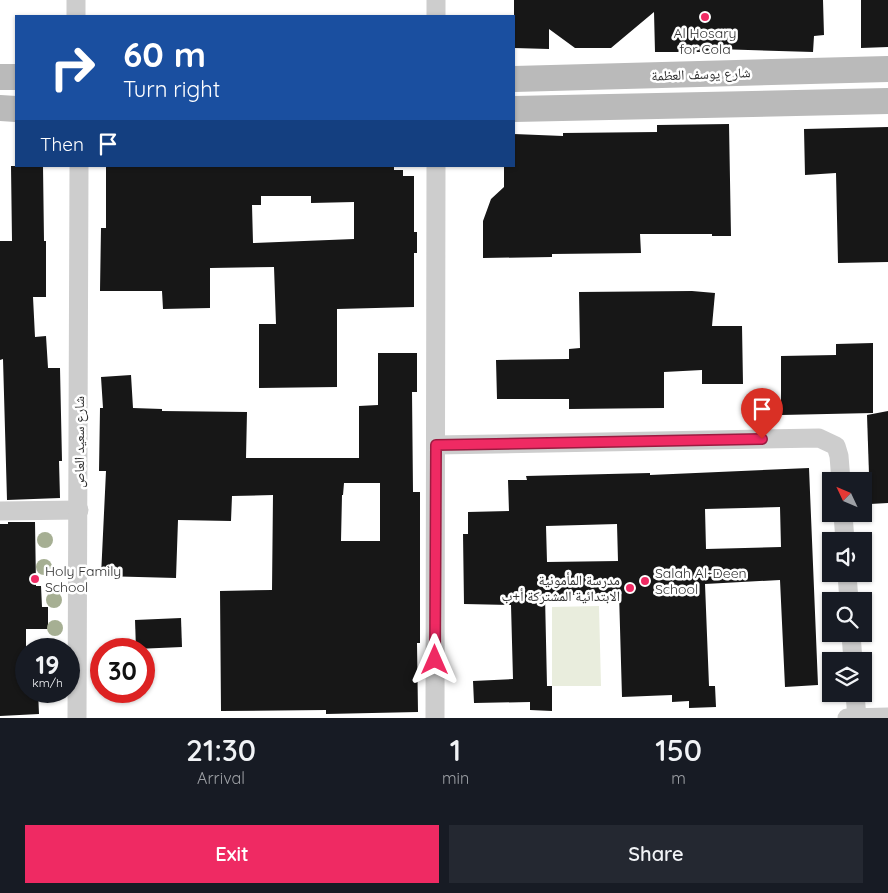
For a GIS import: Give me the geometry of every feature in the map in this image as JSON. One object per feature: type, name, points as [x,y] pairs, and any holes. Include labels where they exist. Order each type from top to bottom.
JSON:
[{"type":"street","points":[[76,0],[76,15]]},
{"type":"street","points":[[436,0],[436,15]]},
{"type":"street","name":"شارع يوسف العظمة","points":[[515,79],[888,69]]},
{"type":"street","points":[[0,77],[15,77]]},
{"type":"street","points":[[515,109],[888,101]]},
{"type":"street","points":[[0,108],[15,109]]},
{"type":"street","name":"شارع سعيد العاص","points":[[77,718],[79,167]]},
{"type":"street","points":[[435,718],[436,167]]},
{"type":"street","points":[[436,445],[819,438],[836,446],[840,472]]},
{"type":"street","points":[[0,511],[79,510]]},
{"type":"street","points":[[856,702],[857,718]]},
{"type":"street","points":[[847,718],[888,717]]},
{"type":"green space","points":[[599,606],[601,686],[552,686],[552,607]]},
{"type":"building","points":[[514,0],[823,0],[824,35],[814,36],[813,52],[717,49],[717,52],[655,52],[654,12],[611,48],[575,48],[549,29],[549,49],[515,48]]},
{"type":"building","points":[[861,0],[888,0],[888,47],[861,48]]},
{"type":"building","points":[[729,124],[731,236],[712,236],[712,234],[640,234],[641,253],[552,254],[552,257],[483,258],[483,221],[491,199],[504,187],[504,167],[515,167],[515,134],[563,136],[563,133],[657,132],[657,125]]},
{"type":"building","points":[[888,127],[888,262],[838,263],[836,173],[805,175],[804,129]]},
{"type":"building","points":[[11,166],[43,167],[46,297],[33,297],[35,337],[46,336],[48,368],[60,368],[62,461],[59,461],[60,498],[7,500],[3,359],[0,360],[0,241],[12,241]]},
{"type":"building","points":[[106,167],[394,167],[394,170],[403,170],[403,176],[414,176],[414,232],[417,232],[417,253],[414,253],[414,307],[337,309],[337,387],[259,388],[259,324],[276,324],[274,267],[210,268],[210,308],[163,309],[162,291],[100,291],[101,228],[106,228]],"holes":[[[261,196],[311,196],[311,203],[354,202],[354,239],[253,243],[252,205],[261,205]]]},
{"type":"building","points":[[692,291],[715,293],[712,326],[742,326],[743,384],[702,384],[702,370],[664,372],[664,408],[569,409],[569,399],[497,399],[496,360],[569,359],[569,349],[580,348],[579,292]]},
{"type":"building","points":[[873,343],[873,413],[781,415],[781,356],[836,355],[836,344]]},
{"type":"building","points":[[378,353],[417,353],[417,392],[412,392],[413,492],[420,492],[420,643],[417,643],[418,712],[326,714],[326,710],[221,711],[220,591],[272,590],[273,495],[232,496],[231,521],[178,520],[176,578],[101,576],[106,471],[99,471],[100,408],[103,408],[101,377],[131,375],[133,408],[162,409],[162,411],[247,412],[246,458],[359,458],[359,406],[378,405]],"holes":[[[344,483],[380,483],[380,541],[341,541]]]},
{"type":"building","points":[[888,411],[888,503],[872,504],[872,472],[869,472],[867,415]]},
{"type":"building","points":[[809,468],[818,685],[785,687],[780,580],[705,584],[709,686],[715,686],[716,707],[689,708],[689,701],[672,702],[672,695],[622,697],[619,593],[545,596],[547,686],[552,686],[552,711],[530,710],[530,702],[474,703],[473,681],[513,679],[511,605],[464,604],[463,534],[468,534],[468,512],[509,511],[508,480],[527,480],[526,476],[650,473],[650,475]],"holes":[[[780,507],[781,547],[706,549],[705,509]],[[617,524],[618,561],[547,562],[546,526]]]},
{"type":"building","points":[[8,522],[35,522],[36,586],[41,586],[42,607],[48,607],[48,629],[26,629],[26,638],[15,638],[15,703],[39,703],[39,714],[0,716],[0,524],[8,524]]},
{"type":"building","points":[[181,618],[182,647],[155,648],[155,638],[136,638],[135,620]]},
{"type":"place","name":"Al Hosary for Cola","points":[[705,17]]},
{"type":"place","name":"Holy Family School","points":[[35,579]]},
{"type":"place","name":"Salah Al-Deen School","points":[[645,581]]},
{"type":"place","name":"مدرسة المأمونية الابتدائية المشتركة أ+ب","points":[[630,588]]},
{"type":"route","points":[[435,660],[436,445],[762,439]]}]
